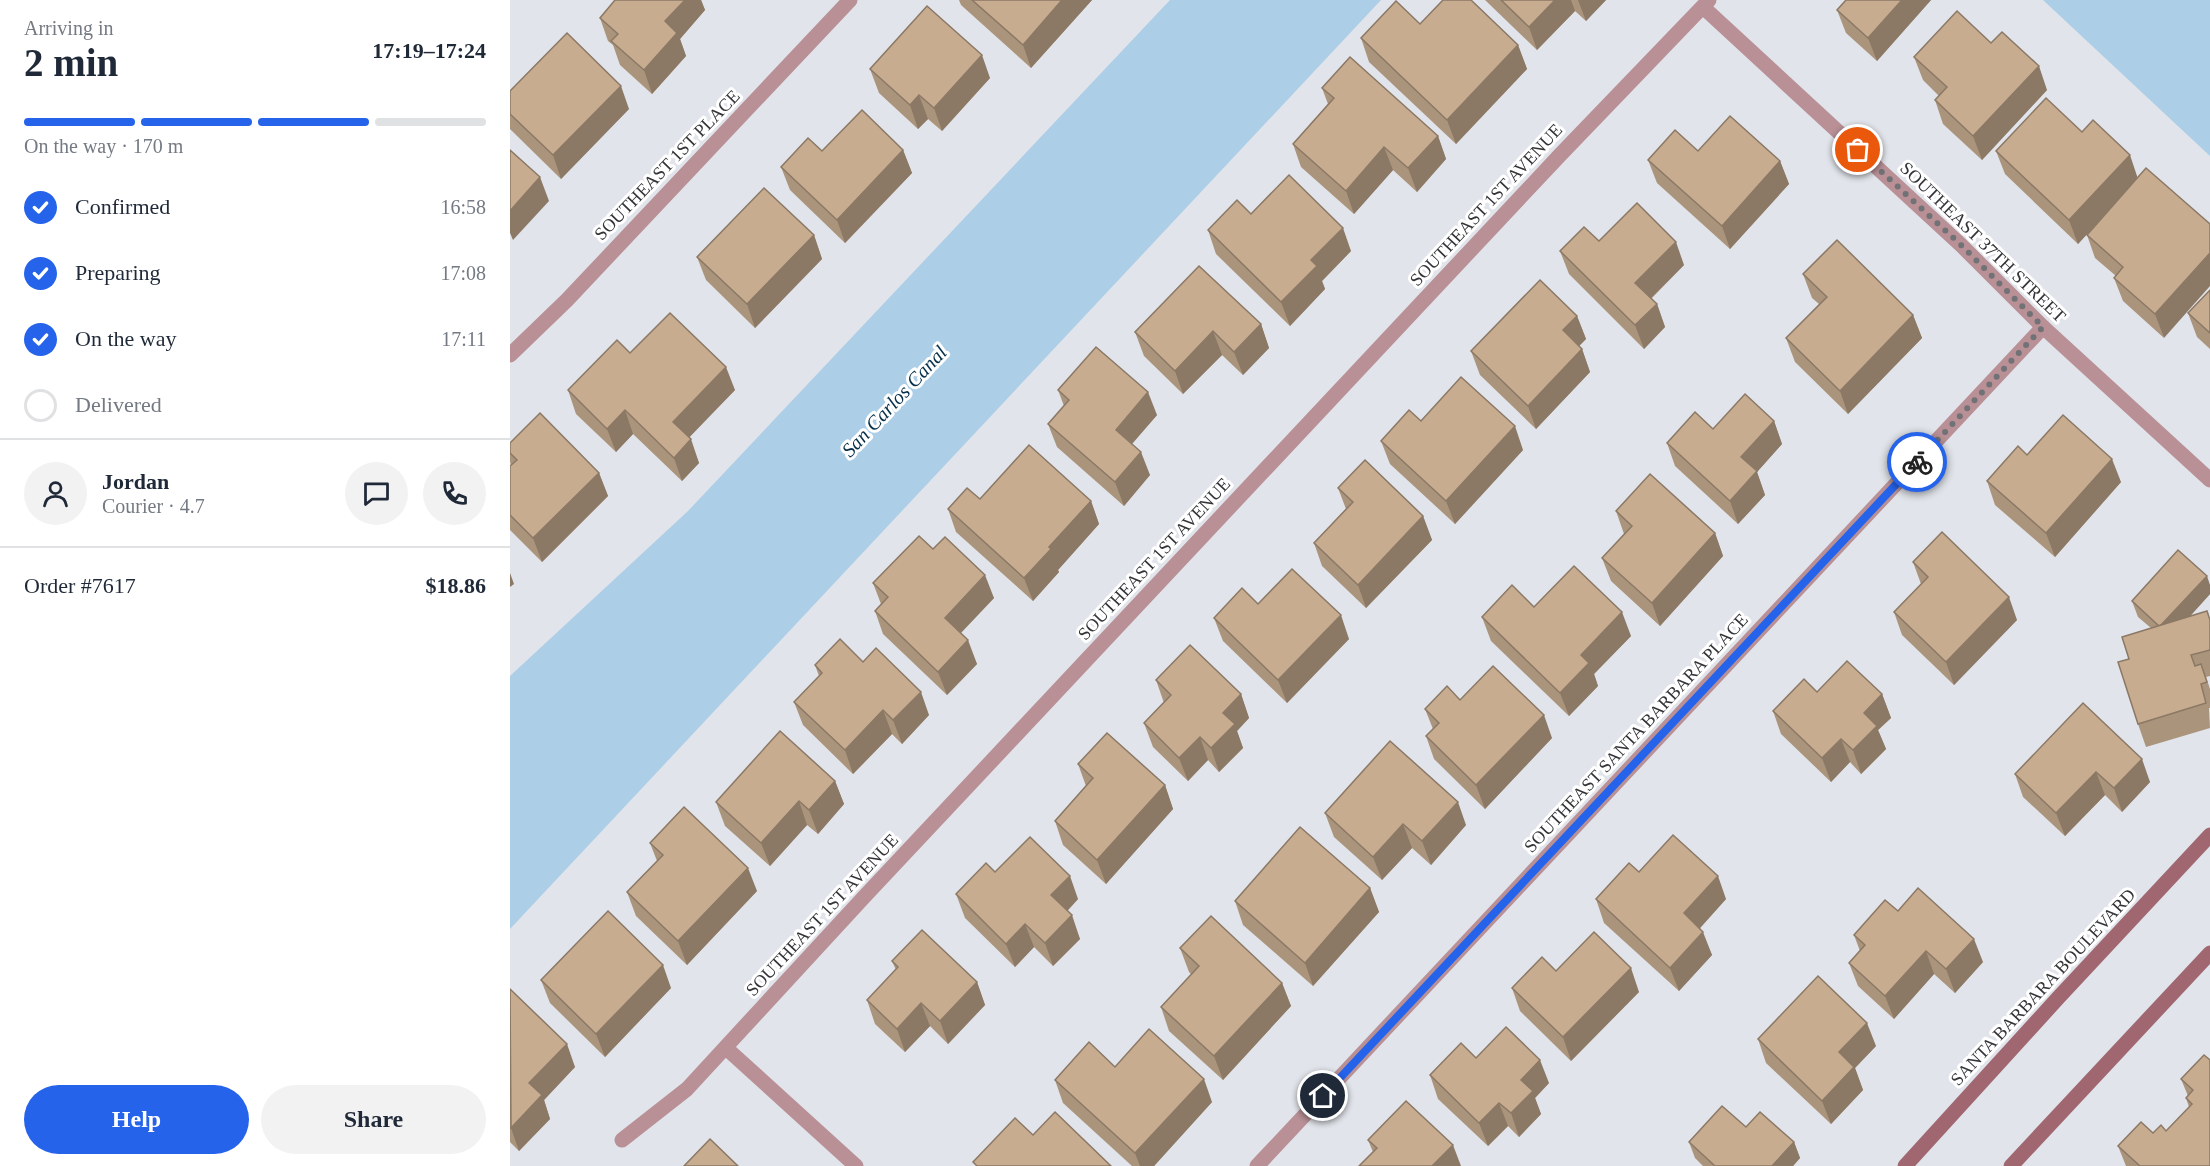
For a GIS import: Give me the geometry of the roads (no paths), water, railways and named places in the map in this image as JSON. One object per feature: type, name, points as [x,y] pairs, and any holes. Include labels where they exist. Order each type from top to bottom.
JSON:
[{"type":"main road","name":"SANTA BARBARA BOULEVARD","points":[[1905,1166],[2210,835]]},
{"type":"main road","points":[[2011,1166],[2210,953]]},
{"type":"street","name":"SOUTHEAST 1ST PLACE","points":[[510,355],[567,300],[850,0]]},
{"type":"street","name":"SOUTHEAST 37TH STREET","points":[[1706,3],[1961,245],[2043,327],[2210,480]]},
{"type":"street","name":"SOUTHEAST 1ST AVENUE","points":[[622,1140],[687,1089],[1560,155],[1706,3]]},
{"type":"street","name":"SOUTHEAST SANTA BARBARA PLACE","points":[[1257,1166],[2043,327]]},
{"type":"street","points":[[726,1048],[856,1166]]},
{"type":"water","name":"San Carlos Canal","points":[[1170,0],[1381,0],[510,929],[510,676],[688,511]]},
{"type":"water","points":[[2043,0],[2210,0],[2210,156]]}]
